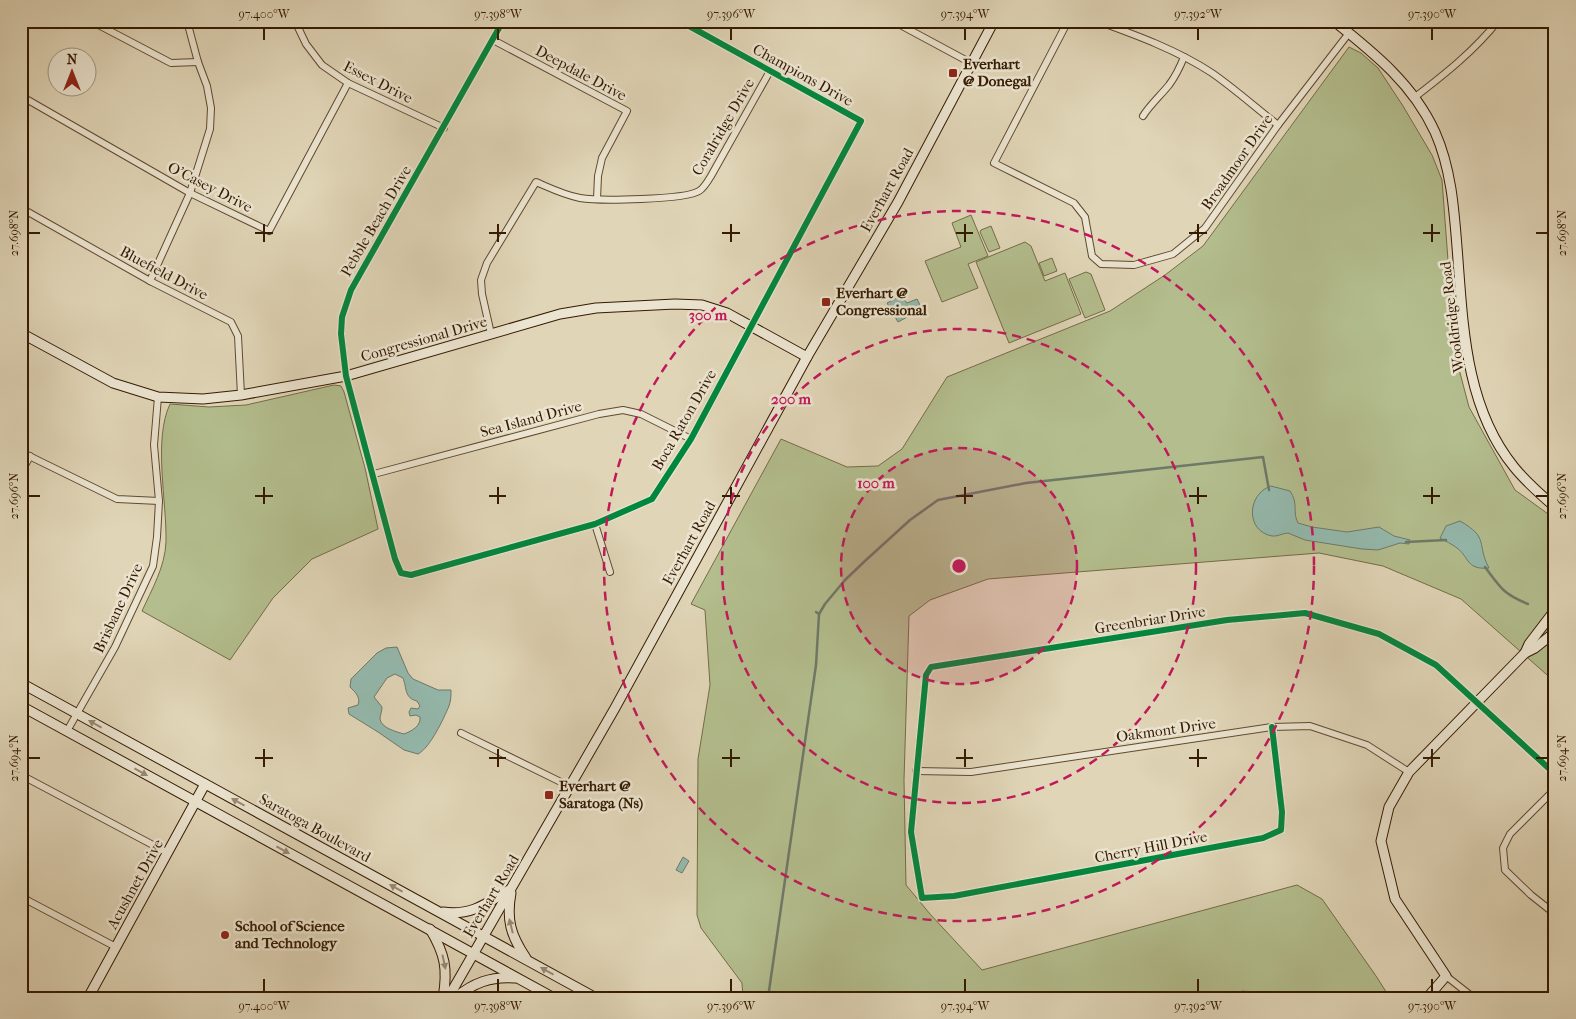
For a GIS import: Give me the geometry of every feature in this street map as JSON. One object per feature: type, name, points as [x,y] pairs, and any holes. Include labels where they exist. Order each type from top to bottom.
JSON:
[{"type":"main road","name":"Everhart Road","points":[[448,998],[571,787],[807,357],[898,202],[994,21]]},
{"type":"main road","name":"Wooldridge Road","points":[[1334,21],[1373,53],[1401,80],[1415,97],[1434,131],[1442,150],[1450,181],[1464,330],[1475,388],[1485,417],[1513,466],[1555,507]]},
{"type":"main road","name":"Congressional Drive","points":[[21,333],[113,383],[158,397],[203,399],[241,396],[346,376],[491,334],[569,313],[596,308],[675,304],[702,305],[727,313],[807,357]]},
{"type":"main road","points":[[1525,653],[1529,644],[1555,610]]},
{"type":"main road","points":[[1428,998],[1446,976],[1396,899],[1382,842],[1389,807],[1409,772],[1525,653],[1535,648],[1555,632]]},
{"type":"main road","name":"Saratoga Boulevard","points":[[21,683],[596,998]]},
{"type":"main road","points":[[21,706],[554,998]]},
{"type":"main road","name":"Acushnet Drive","points":[[88,998],[206,784]]},
{"type":"main road","points":[[438,911],[461,913],[474,910],[512,888]]},
{"type":"main road","points":[[512,888],[508,912],[511,929],[517,945],[528,960]]},
{"type":"main road","points":[[429,929],[442,953],[446,968],[443,998]]},
{"type":"main road","points":[[455,998],[481,981],[517,978]]},
{"type":"street","points":[[91,21],[171,64],[198,62]]},
{"type":"street","points":[[150,281],[190,193],[210,129],[211,108],[207,86],[198,62],[187,21]]},
{"type":"street","name":"Essex Drive","points":[[294,21],[306,44],[322,65],[348,83],[444,128]]},
{"type":"street","points":[[493,40],[503,21]]},
{"type":"street","points":[[893,21],[971,63]]},
{"type":"street","name":"Broadmoor Drive","points":[[1068,21],[994,163],[1074,203],[1085,216],[1092,256],[1101,264],[1134,265],[1173,254],[1205,228],[1278,125],[1348,33]]},
{"type":"street","points":[[1097,21],[1131,33],[1184,57],[1211,73],[1278,125]]},
{"type":"street","points":[[1415,97],[1457,64],[1483,40],[1498,21]]},
{"type":"street","name":"Champions Drive","points":[[684,22],[861,121]]},
{"type":"street","name":"Pebble Beach Drive","points":[[401,573],[395,559],[374,474],[346,376],[341,334],[342,317],[351,290],[493,40]]},
{"type":"street","name":"Deepdale Drive","points":[[493,40],[627,111],[602,158],[598,176],[597,199]]},
{"type":"street","points":[[1143,116],[1149,106],[1175,77],[1184,57]]},
{"type":"street","name":"Coralridge Drive","points":[[491,334],[482,294],[481,280],[487,263],[536,182],[560,193],[580,198],[597,199],[674,197],[699,191],[711,176],[770,71]]},
{"type":"street","name":"O'Casey Drive","points":[[21,96],[190,193],[269,231],[348,83]]},
{"type":"street","name":"Boca Raton Drive","points":[[401,573],[411,575],[595,524],[652,499],[691,439],[861,121]]},
{"type":"street","name":"Bluefield Drive","points":[[21,208],[150,281],[231,322],[238,336],[241,396]]},
{"type":"street","name":"Brisbane Drive","points":[[67,731],[115,647],[153,566],[159,501],[154,445],[158,397]]},
{"type":"street","name":"Sea Island Drive","points":[[374,474],[599,414],[623,410],[641,414],[691,439]]},
{"type":"street","points":[[21,452],[117,499],[159,501]]},
{"type":"street","points":[[21,473],[30,456]]},
{"type":"street","points":[[595,524],[610,572]]},
{"type":"street","name":"Greenbriar Drive","points":[[922,898],[911,832],[926,675],[931,667],[1228,620],[1305,614],[1379,634],[1436,665],[1555,774]]},
{"type":"street","name":"Oakmont Drive","points":[[916,771],[971,772],[1272,727],[1310,726],[1367,745],[1409,772]]},
{"type":"street","name":"Cherry Hill Drive","points":[[922,898],[954,896],[1263,838],[1281,830],[1282,812],[1272,727]]},
{"type":"street","points":[[461,733],[571,787]]},
{"type":"street","points":[[21,775],[168,853]]},
{"type":"street","points":[[1555,788],[1510,834],[1503,848],[1505,870],[1531,895],[1555,914]]},
{"type":"street","points":[[21,910],[24,898],[116,947]]},
{"type":"street","points":[[1446,976],[1474,998]]},
{"type":"green space","points":[[1349,47],[1361,53],[1378,68],[1432,155],[1442,180],[1455,354],[1469,407],[1515,490],[1555,519],[1555,682],[1461,599],[1383,566],[1319,553],[988,579],[930,600],[909,616],[904,780],[906,885],[982,970],[1297,885],[1322,899],[1390,998],[743,998],[742,983],[701,928],[697,915],[698,759],[710,685],[705,610],[691,604],[781,439],[847,467],[878,466],[902,449],[947,377],[1110,311],[1165,275],[1203,246]]},
{"type":"green space","points":[[971,215],[988,256],[968,264],[978,288],[942,302],[925,261],[961,247],[952,223]]},
{"type":"green space","points":[[991,226],[1000,248],[989,252],[980,232]]},
{"type":"green space","points":[[1025,242],[1031,246],[1045,281],[1065,273],[1081,314],[1009,343],[976,262]]},
{"type":"green space","points":[[1052,258],[1057,271],[1044,276],[1039,263]]},
{"type":"green space","points":[[1086,272],[1091,274],[1105,310],[1085,318],[1069,279]]},
{"type":"green space","points":[[334,385],[341,386],[344,392],[365,468],[378,529],[312,559],[273,598],[230,660],[142,611],[157,578],[165,551],[166,526],[162,472],[162,435],[170,404],[209,407],[246,405]]},
{"type":"water","points":[[901,296],[907,303],[917,299],[922,309],[898,322],[887,303]]},
{"type":"water","points":[[1271,486],[1290,491],[1294,500],[1295,515],[1298,523],[1347,532],[1379,527],[1394,536],[1410,540],[1409,544],[1400,543],[1378,550],[1362,549],[1305,540],[1288,533],[1272,536],[1263,533],[1253,520],[1252,512],[1257,496]]},
{"type":"water","points":[[1460,521],[1479,537],[1489,568],[1472,565],[1457,548],[1440,538],[1446,526]]},
{"type":"water","points":[[397,647],[408,673],[413,679],[438,690],[451,690],[450,704],[440,725],[427,746],[418,754],[404,750],[349,714],[348,708],[358,705],[359,702],[357,695],[350,687],[351,679],[377,653],[386,648]],"holes":[[[395,674],[403,678],[408,695],[417,701],[420,706],[418,709],[411,708],[409,712],[410,716],[416,715],[420,717],[419,723],[413,730],[404,734],[383,725],[380,719],[382,707],[374,697],[387,678]]]},
{"type":"water","points":[[683,857],[689,861],[682,873],[676,870]]},
{"type":"water","points":[[1242,991],[1254,992],[1259,998],[1229,998]]},
{"type":"waterway","points":[[816,612],[819,614],[845,580],[866,560],[910,520],[938,500],[1026,483],[1263,457],[1269,490]]},
{"type":"waterway","points":[[1406,542],[1446,540]]},
{"type":"waterway","points":[[1485,567],[1503,590],[1528,604]]},
{"type":"waterway","points":[[770,998],[769,991],[816,665],[819,614]]},
{"type":"cycle path","points":[[503,21],[351,290],[342,317],[341,334],[346,376],[395,559],[401,573],[411,575],[595,524],[652,499],[691,439],[861,121],[680,21]]},
{"type":"cycle path","points":[[1272,727],[1282,812],[1281,830],[1263,838],[954,896],[922,898],[911,832],[926,675],[931,667],[1227,620],[1305,613],[1379,634],[1436,665],[1555,774]]},
{"type":"place","name":"Everhart @ Donegal","points":[[953,73]]},
{"type":"place","name":"Everhart @ Congressional","points":[[826,302]]},
{"type":"place","name":"Everhart @ Saratoga (Ns)","points":[[549,795]]},
{"type":"place","name":"School of Science and Technology","points":[[225,935]]}]
